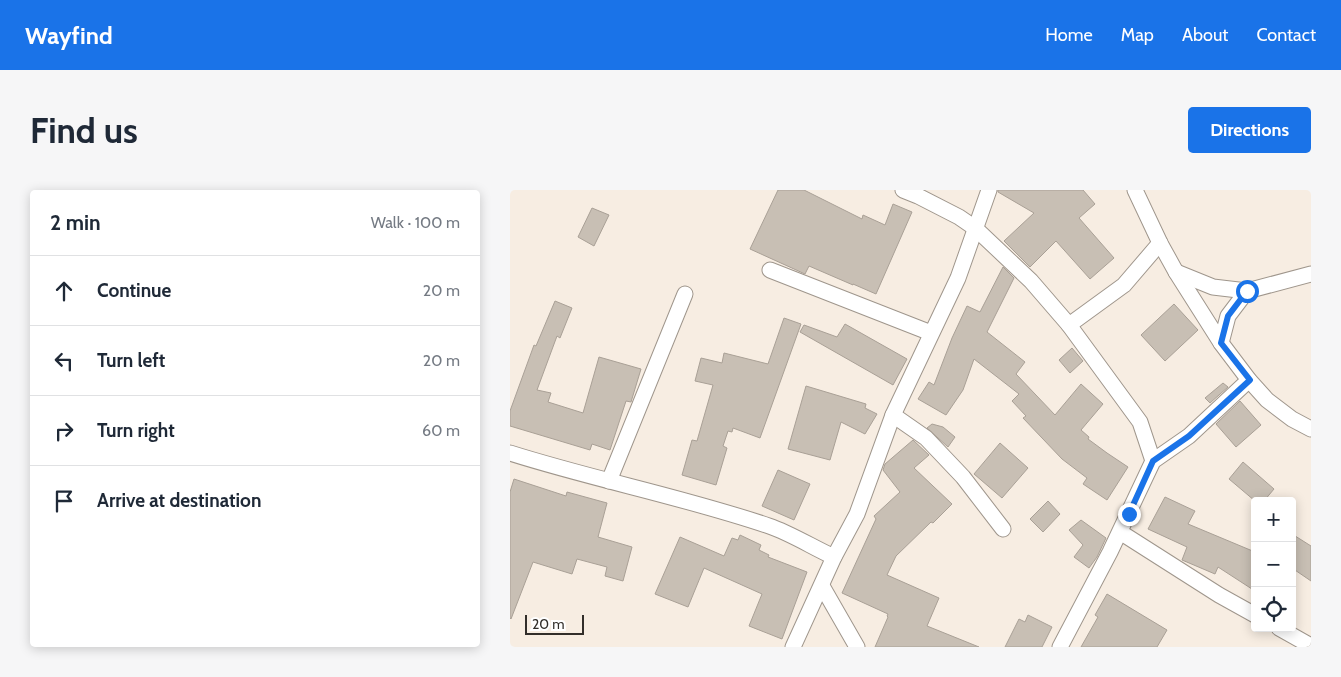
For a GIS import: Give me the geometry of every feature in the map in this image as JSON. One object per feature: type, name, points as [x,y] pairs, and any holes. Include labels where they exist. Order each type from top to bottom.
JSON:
[{"type":"street","points":[[903,190],[959,217],[975,228],[1031,281],[1069,325],[1140,422],[1153,461]]},
{"type":"street","points":[[794,647],[834,558],[857,514],[893,415],[958,278],[989,190]]},
{"type":"street","points":[[1135,190],[1160,244],[1221,343],[1267,400],[1311,429]]},
{"type":"street","points":[[1069,325],[1124,285],[1160,244]]},
{"type":"street","points":[[770,270],[931,333]]},
{"type":"street","points":[[1176,272],[1213,288],[1247,291],[1311,274]]},
{"type":"street","points":[[1221,343],[1228,316],[1247,291]]},
{"type":"street","points":[[609,480],[686,294]]},
{"type":"street","points":[[1060,647],[1120,532],[1153,461],[1189,436],[1250,380]]},
{"type":"street","points":[[893,415],[926,438],[963,477],[1003,529]]},
{"type":"street","points":[[510,453],[554,467],[609,480],[771,526],[834,558]]},
{"type":"street","points":[[1120,532],[1219,595],[1251,613]]},
{"type":"street","points":[[822,586],[857,647]]},
{"type":"street","points":[[1286,632],[1311,646]]},
{"type":"building","points":[[778,190],[804,190],[862,219],[863,215],[885,225],[893,204],[912,212],[876,294],[809,266],[805,274],[750,249]]},
{"type":"building","points":[[998,190],[1083,190],[1095,204],[1079,218],[1114,258],[1090,279],[1056,241],[1030,267],[1004,241],[1034,213],[998,192]]},
{"type":"building","points":[[592,208],[609,215],[594,246],[578,237]]},
{"type":"building","points":[[1003,267],[1014,278],[987,332],[1025,362],[1016,374],[1055,415],[1081,384],[1103,404],[1081,430],[1089,437],[1088,439],[1128,467],[1107,500],[1083,484],[1087,478],[1062,459],[1023,418],[1026,416],[1012,401],[1019,394],[974,359],[963,390],[946,415],[918,399],[929,382],[934,385],[952,338],[967,306],[980,312]]},
{"type":"building","points":[[555,301],[572,308],[560,338],[557,336],[537,390],[551,393],[548,402],[583,413],[599,357],[641,369],[631,402],[626,401],[610,450],[592,444],[590,450],[510,426],[510,411],[534,345],[536,346]]},
{"type":"building","points":[[1174,304],[1198,330],[1165,361],[1141,335]]},
{"type":"building","points":[[784,318],[801,324],[760,438],[733,428],[732,432],[728,431],[723,446],[727,448],[716,485],[682,475],[692,440],[697,441],[713,385],[695,381],[701,358],[722,363],[724,353],[768,364]]},
{"type":"building","points":[[845,324],[907,359],[893,385],[800,332],[804,325],[837,337]]},
{"type":"building","points":[[1072,348],[1083,361],[1070,373],[1059,360]]},
{"type":"building","points":[[1223,383],[1228,387],[1210,403],[1205,398]]},
{"type":"building","points":[[806,386],[866,404],[865,408],[877,414],[865,434],[841,422],[830,460],[788,449]]},
{"type":"building","points":[[1240,401],[1261,425],[1236,447],[1216,424]]},
{"type":"building","points":[[932,424],[943,427],[955,437],[948,447],[927,428]]},
{"type":"building","points":[[913,440],[929,455],[914,468],[952,504],[896,556],[887,575],[939,598],[927,626],[979,647],[875,647],[888,614],[842,593],[876,519],[874,516],[900,492],[883,470],[885,464]]},
{"type":"building","points":[[1000,443],[1028,468],[1002,498],[974,474]]},
{"type":"building","points":[[1243,462],[1274,489],[1267,497],[1251,498],[1229,479]]},
{"type":"building","points":[[778,470],[810,484],[794,520],[762,506]]},
{"type":"building","points":[[514,479],[566,496],[567,492],[607,503],[598,537],[632,547],[623,581],[605,576],[607,567],[577,559],[572,574],[533,562],[511,619],[510,492]]},
{"type":"building","points":[[1165,497],[1195,511],[1188,524],[1251,550],[1251,588],[1218,567],[1215,574],[1182,560],[1187,547],[1148,529]]},
{"type":"building","points":[[1048,501],[1060,514],[1043,532],[1030,519]]},
{"type":"building","points":[[1081,520],[1106,538],[1097,557],[1089,568],[1074,557],[1083,545],[1069,530]]},
{"type":"building","points":[[740,535],[761,545],[759,550],[769,555],[768,557],[807,572],[782,639],[749,626],[762,594],[704,568],[688,607],[655,594],[680,537],[724,556],[732,538],[738,540]]},
{"type":"building","points":[[1296,537],[1311,546],[1311,581],[1296,571]]},
{"type":"building","points":[[1107,594],[1167,630],[1157,647],[1081,647],[1098,617],[1095,615]]},
{"type":"building","points":[[1028,615],[1052,627],[1042,647],[1005,647],[1019,619],[1025,622]]},
{"type":"route","points":[[1129,514],[1153,461],[1189,436],[1250,380],[1221,343],[1228,316],[1247,291]]}]
